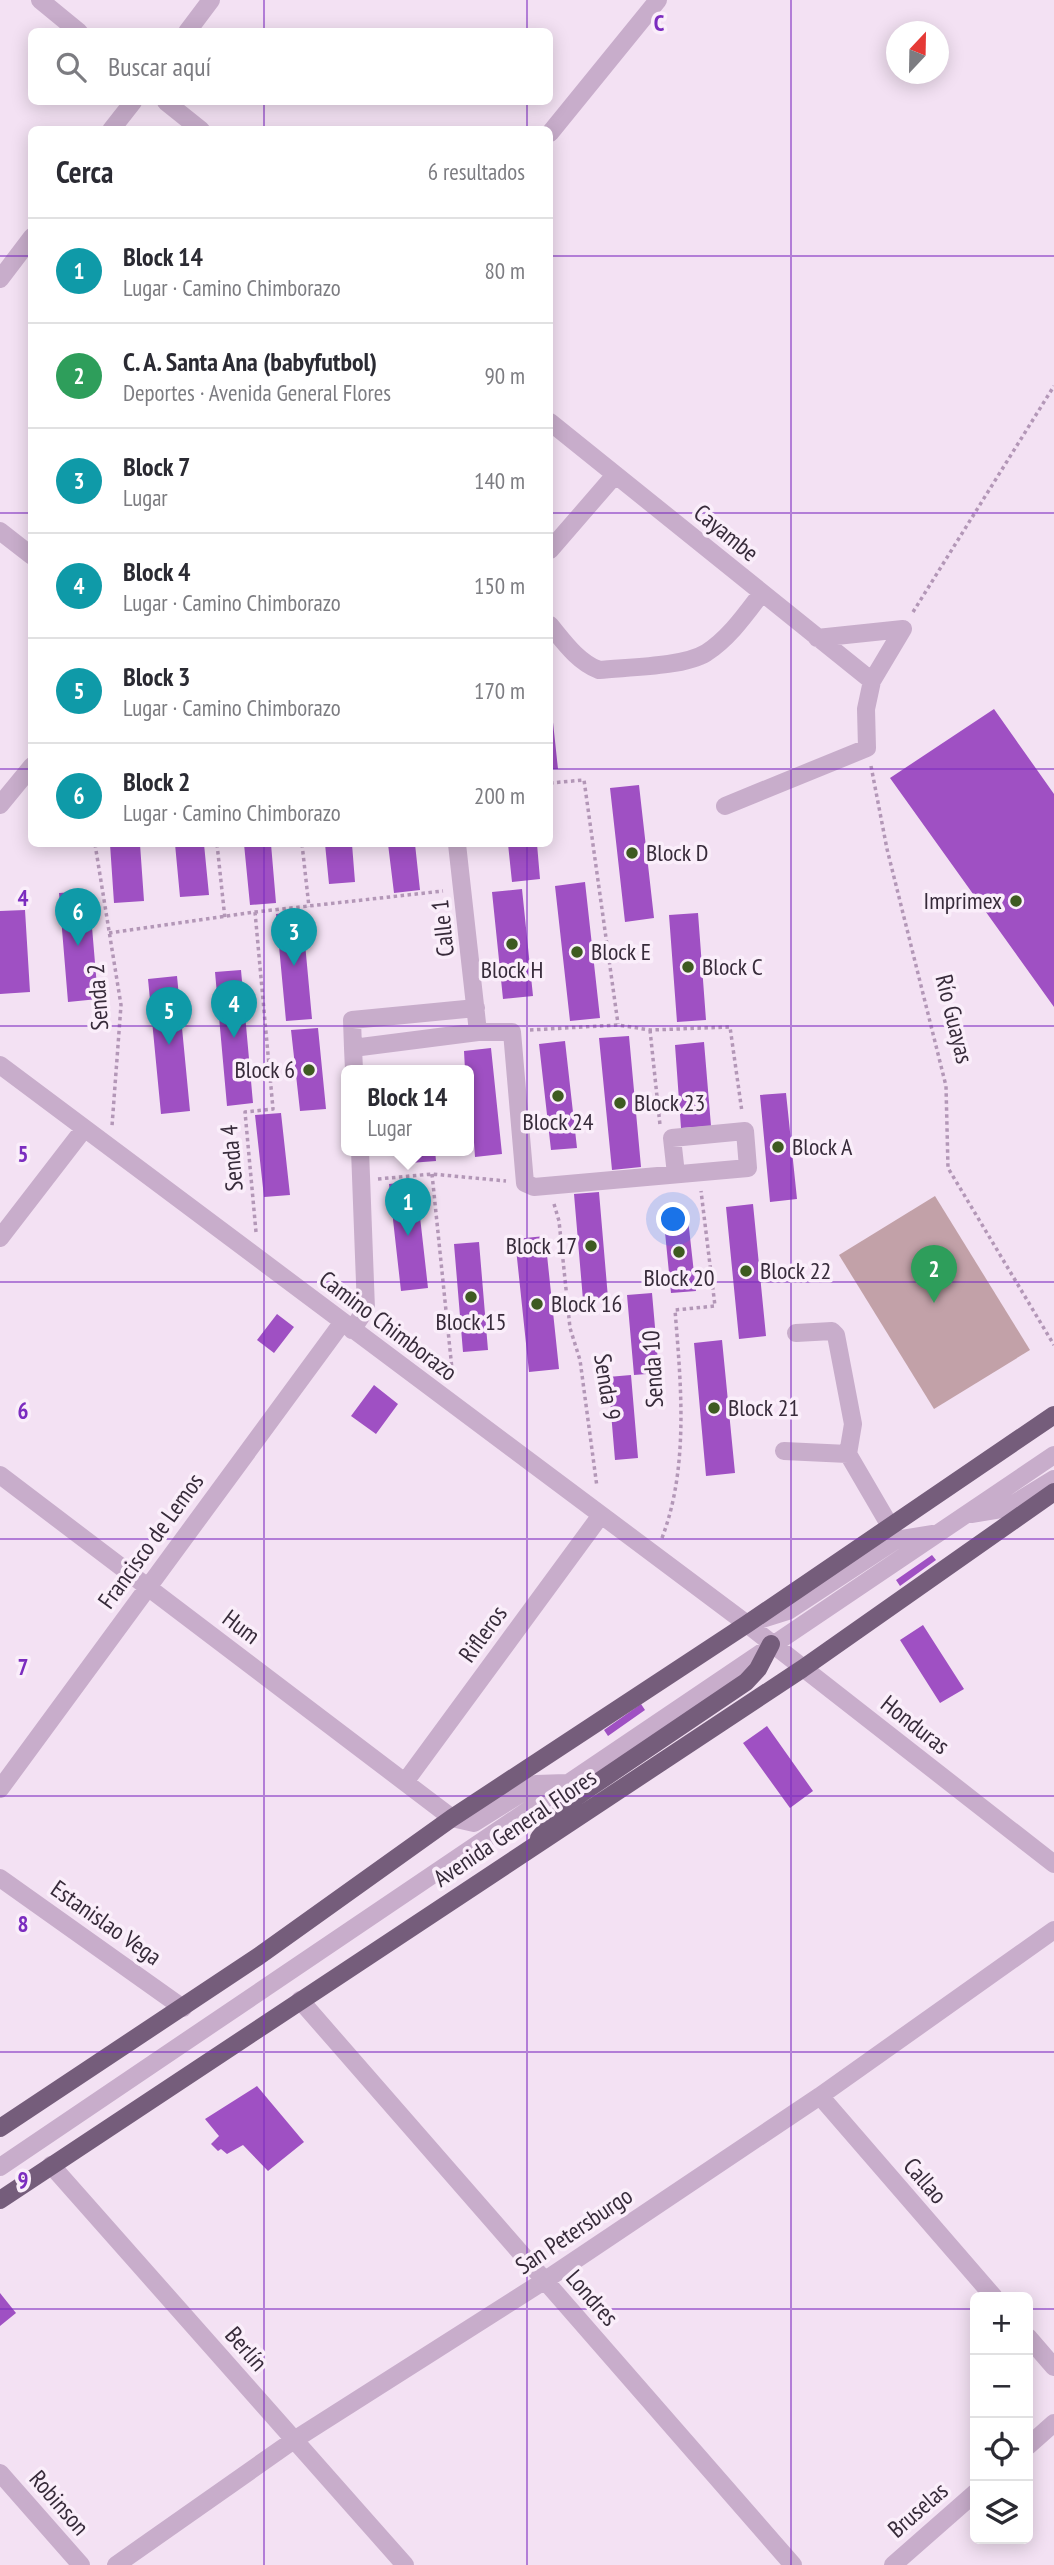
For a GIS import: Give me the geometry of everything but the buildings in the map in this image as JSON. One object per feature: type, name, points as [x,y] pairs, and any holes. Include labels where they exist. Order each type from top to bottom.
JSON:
[{"type":"main road","name":"Avenida General Flores","points":[[0,2127],[183,2008],[452,1818],[747,1624],[1054,1415]]},
{"type":"main road","name":"Avenida General Flores","points":[[0,2200],[802,1669],[1054,1492]]},
{"type":"main road","points":[[533,1846],[554,1816],[570,1801],[746,1682],[758,1669],[771,1644]]},
{"type":"street","points":[[40,0],[74,28]]},
{"type":"street","points":[[190,28],[211,0]]},
{"type":"street","points":[[553,129],[658,0]]},
{"type":"street","points":[[114,126],[131,105]]},
{"type":"street","points":[[170,105],[196,126]]},
{"type":"street","points":[[0,279],[28,242]]},
{"type":"street","name":"Cayambe","points":[[553,424],[872,681]]},
{"type":"street","points":[[553,547],[615,475]]},
{"type":"street","points":[[0,531],[28,553]]},
{"type":"street","points":[[553,629],[570,649],[589,666],[599,670],[684,660],[704,654],[727,637],[761,594]]},
{"type":"street","points":[[817,638],[903,629]]},
{"type":"street","points":[[725,806],[867,748],[866,709],[872,681],[903,629]]},
{"type":"street","points":[[0,805],[28,771]]},
{"type":"street","name":"Calle 1","points":[[457,847],[478,1032]]},
{"type":"street","points":[[354,1065],[352,1020],[476,1008]]},
{"type":"street","points":[[353,1048],[478,1032],[512,1032],[525,1183],[534,1187],[748,1168],[745,1132],[671,1138],[676,1174]]},
{"type":"street","name":"Camino Chimborazo","points":[[0,1065],[747,1624]]},
{"type":"street","points":[[0,1238],[84,1129]]},
{"type":"street","points":[[347,1326],[366,1309],[360,1156]]},
{"type":"street","name":"Francisco de Lemos","points":[[0,1789],[148,1586],[347,1326]]},
{"type":"street","points":[[796,1333],[832,1331],[836,1335],[853,1424],[848,1454],[890,1526]]},
{"type":"street","points":[[784,1451],[848,1454]]},
{"type":"street","name":"Avenida General Flores","points":[[0,2167],[1054,1455]]},
{"type":"street","name":"Hum","points":[[0,1475],[452,1818]]},
{"type":"street","name":"Avenida General Flores","points":[[967,1514],[1007,1508],[1054,1479]]},
{"type":"street","name":"Rifleros","points":[[405,1782],[601,1515]]},
{"type":"street","name":"Avenida General Flores","points":[[747,1624],[788,1611],[896,1540],[939,1533]]},
{"type":"street","name":"Honduras","points":[[747,1624],[1054,1864]]},
{"type":"street","name":"Avenida General Flores","points":[[452,1818],[474,1823],[536,1784],[567,1783]]},
{"type":"street","name":"Estanislao Vega","points":[[0,1878],[183,2008]]},
{"type":"street","name":"San Petersburgo","points":[[116,2565],[294,2441],[544,2281],[820,2096],[1054,1930]]},
{"type":"street","name":"Londres","points":[[300,2000],[793,2565]]},
{"type":"street","name":"Callao","points":[[820,2096],[989,2292]]},
{"type":"street","name":"Berlín","points":[[51,2165],[405,2565]]},
{"type":"street","points":[[1033,2343],[1054,2367]]},
{"type":"street","points":[[1033,2442],[1054,2423]]},
{"type":"street","name":"Robinson","points":[[0,2473],[81,2565]]},
{"type":"street","name":"Bruselas","points":[[893,2565],[970,2497]]},
{"type":"path","points":[[903,629],[1054,386]]},
{"type":"path","name":"Río Guayas","points":[[867,748],[887,849],[946,1086],[948,1168],[1054,1345]]},
{"type":"path","points":[[553,783],[584,780],[618,1025]]},
{"type":"path","name":"Senda 2","points":[[95,847],[121,1004],[111,1148]]},
{"type":"path","points":[[217,847],[225,919]]},
{"type":"path","points":[[302,847],[309,906]]},
{"type":"path","points":[[109,933],[225,919],[255,912],[463,889]]},
{"type":"path","name":"Senda 4","points":[[255,912],[274,1108],[245,1112],[259,1259]]},
{"type":"path","points":[[512,1032],[618,1025],[650,1030],[730,1027],[745,1132]]},
{"type":"path","points":[[650,1030],[660,1126],[671,1138]]},
{"type":"path","name":"Senda 10","points":[[655,1557],[666,1528],[677,1468],[682,1399],[675,1310],[715,1306],[699,1172]]},
{"type":"path","points":[[432,1174],[453,1384],[443,1399]]},
{"type":"path","points":[[362,1180],[432,1174],[525,1183]]},
{"type":"path","name":"Senda 9","points":[[549,1186],[559,1220],[570,1328],[580,1360],[601,1515]]},
{"type":"shaded area","points":[[935,1196],[1030,1350],[934,1409],[839,1255]]},
{"type":"place","name":"Block D","points":[[632,853]]},
{"type":"place","name":"Imprimex","points":[[1016,901]]},
{"type":"place","name":"Block H","points":[[512,944]]},
{"type":"place","name":"Block 2","points":[[78,946]]},
{"type":"place","name":"Block E","points":[[577,952]]},
{"type":"place","name":"Block 7","points":[[294,966]]},
{"type":"place","name":"Block C","points":[[688,967]]},
{"type":"place","name":"Block 4","points":[[234,1038]]},
{"type":"place","name":"Block 3","points":[[169,1045]]},
{"type":"place","name":"Block 6","points":[[309,1070]]},
{"type":"place","name":"Block 24","points":[[558,1096]]},
{"type":"place","name":"Block 23","points":[[620,1103]]},
{"type":"place","name":"Block A","points":[[778,1147]]},
{"type":"place","name":"Block 14","points":[[408,1236]]},
{"type":"place","name":"Block 17","points":[[591,1246]]},
{"type":"place","name":"Block 20","points":[[679,1252]]},
{"type":"place","name":"Block 22","points":[[746,1271]]},
{"type":"place","name":"Block 15","points":[[471,1297]]},
{"type":"place","name":"C. A. Santa Ana (babyfutbol)","points":[[934,1303]]},
{"type":"place","name":"Block 16","points":[[537,1304]]},
{"type":"place","name":"Block 21","points":[[714,1408]]}]
